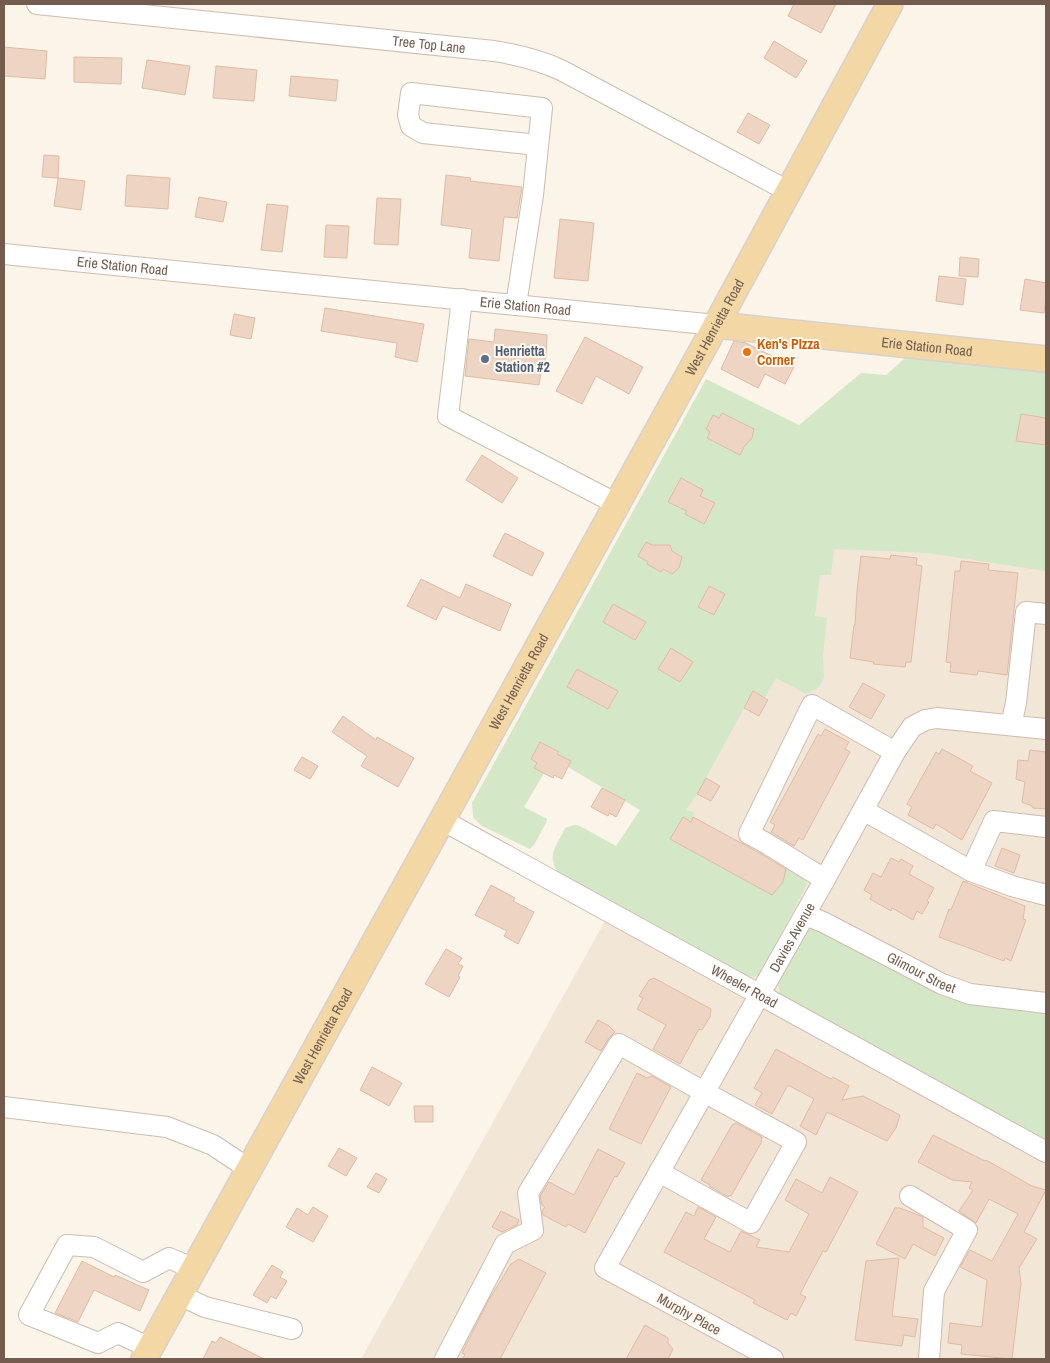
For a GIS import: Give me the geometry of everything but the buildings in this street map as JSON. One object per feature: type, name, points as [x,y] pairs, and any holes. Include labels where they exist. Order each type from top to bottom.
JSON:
[{"type":"main road","name":"West Henrietta Road","points":[[147,1354],[716,325],[890,4]]},
{"type":"main road","name":"Erie Station Road","points":[[716,325],[1046,359]]},
{"type":"street","name":"Tree Top Lane","points":[[37,4],[484,50],[539,60],[788,191]]},
{"type":"street","points":[[516,305],[533,195],[542,108],[411,93],[408,115],[411,126],[423,133],[538,145]]},
{"type":"street","name":"Erie Station Road","points":[[4,254],[716,325]]},
{"type":"street","points":[[462,299],[448,416],[617,504]]},
{"type":"street","points":[[1011,726],[1016,703],[1026,612],[1046,614]]},
{"type":"street","points":[[825,879],[805,869],[765,842],[749,834],[812,706],[895,752]]},
{"type":"street","name":"Davies Avenue","points":[[605,1268],[895,752],[912,726],[924,720],[937,718],[1046,729]]},
{"type":"street","points":[[863,810],[971,871],[1012,886],[1046,895]]},
{"type":"street","name":"Wheeler Road","points":[[442,820],[1046,1152]]},
{"type":"street","points":[[971,871],[994,821],[1046,826]]},
{"type":"street","name":"Glimour Street","points":[[805,915],[823,922],[942,984],[970,994],[1046,1003]]},
{"type":"street","points":[[445,1359],[505,1244],[533,1230],[528,1193],[619,1044],[796,1142],[751,1222],[659,1172]]},
{"type":"street","points":[[4,1107],[167,1127],[212,1146],[249,1169]]},
{"type":"street","points":[[910,1196],[966,1230],[934,1291],[929,1359]]},
{"type":"street","points":[[147,1354],[118,1333],[98,1343],[29,1315],[67,1245],[94,1247],[143,1272],[169,1258],[194,1269]]},
{"type":"street","name":"Murphy Place","points":[[605,1268],[773,1359]]},
{"type":"street","points":[[180,1295],[205,1307],[292,1328]]},
{"type":"shaded area","points":[[844,526],[1046,558],[1046,1359],[361,1359],[805,562]]},
{"type":"green space","points":[[906,357],[1046,371],[1046,571],[928,553],[834,549],[831,575],[820,575],[815,616],[827,618],[823,655],[824,678],[818,688],[806,694],[776,678],[765,698],[753,692],[697,794],[686,810],[694,812],[691,822],[683,818],[671,839],[772,895],[783,882],[786,868],[780,864],[784,863],[806,878],[807,884],[763,968],[757,976],[746,977],[558,873],[553,855],[565,828],[578,825],[616,846],[640,810],[553,758],[524,807],[547,819],[534,845],[530,849],[482,826],[473,817],[472,803],[706,379],[799,425],[861,373],[886,375]]},
{"type":"green space","points":[[821,927],[949,997],[1046,1011],[1046,1141],[781,997],[778,984],[806,929]]},
{"type":"place","name":"Ken's PIzza Corner","points":[[747,352]]},
{"type":"place","name":"Henrietta Station #2","points":[[485,359]]}]
